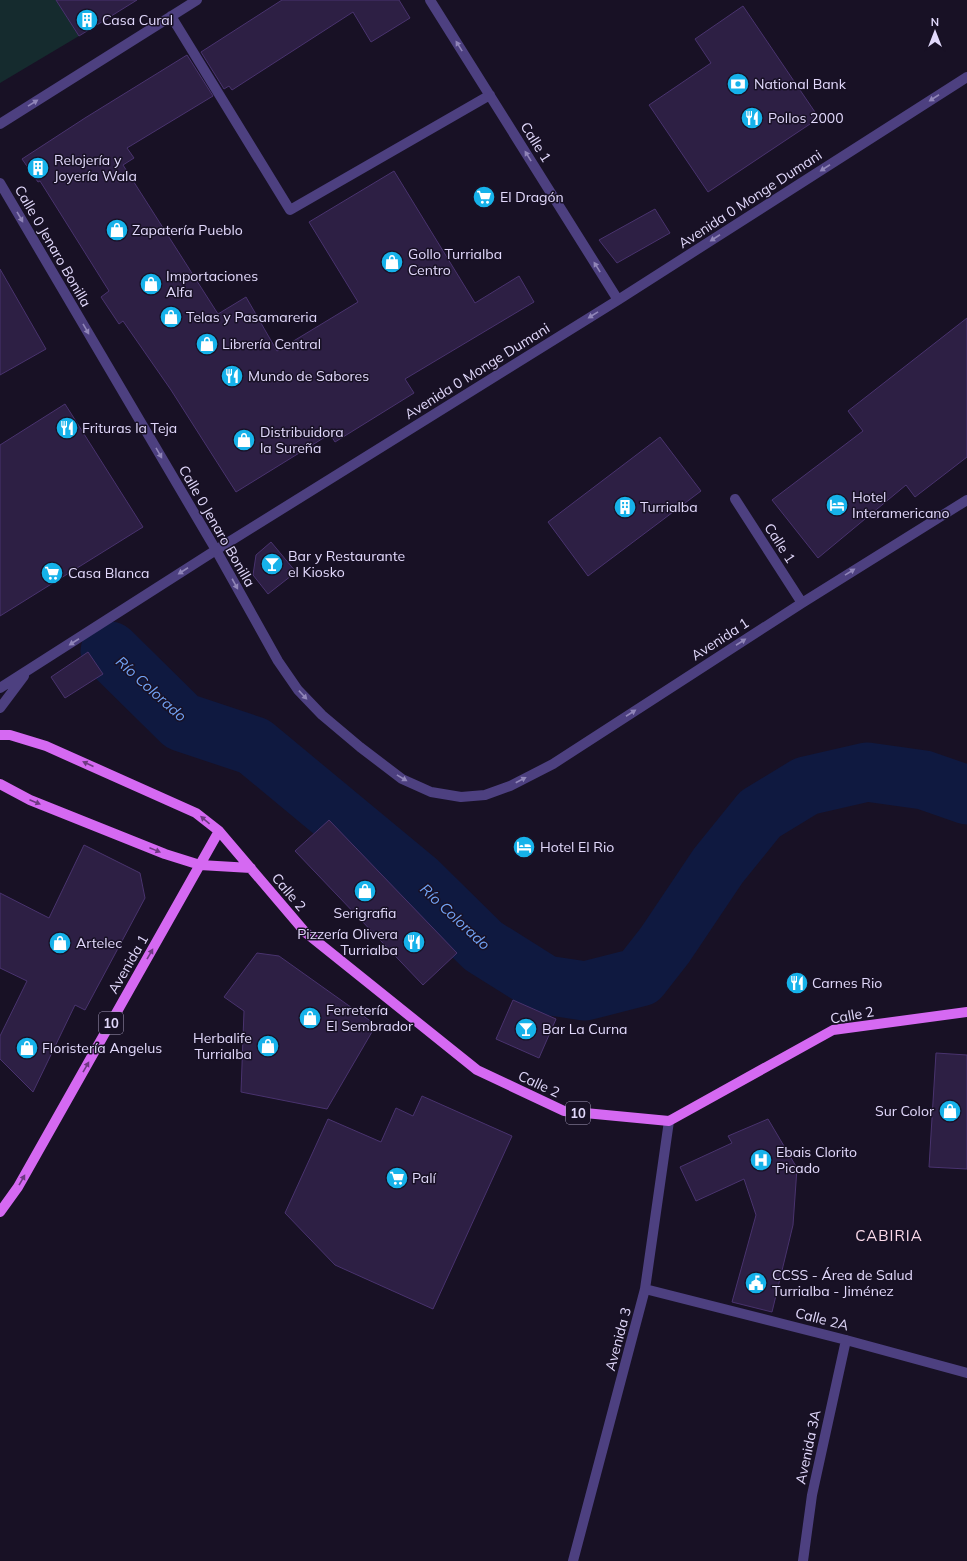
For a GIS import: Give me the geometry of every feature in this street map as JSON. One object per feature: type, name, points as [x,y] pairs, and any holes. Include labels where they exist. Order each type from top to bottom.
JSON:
[{"type":"main road","name":"Calle 2","points":[[0,735],[10,735],[46,746],[196,812],[219,831],[305,932],[477,1070],[564,1111],[669,1121],[833,1030],[967,1012]]},
{"type":"main road","points":[[0,784],[37,803],[165,854],[200,865],[251,868]]},
{"type":"main road","name":"Avenida 1","points":[[0,1212],[18,1186],[219,831]]},
{"type":"street","points":[[0,124],[197,0]]},
{"type":"street","name":"Calle 1","points":[[430,0],[618,300]]},
{"type":"street","points":[[171,16],[290,210],[490,95]]},
{"type":"street","name":"Avenida 0 Monge Dumani","points":[[0,688],[216,550],[618,300],[967,77]]},
{"type":"street","name":"Calle 0 Jenaro Bonilla","points":[[0,183],[216,550],[278,661],[298,690],[322,715],[360,747],[402,779],[431,792],[461,797],[484,795]]},
{"type":"street","name":"Calle 1","points":[[735,499],[802,602]]},
{"type":"street","name":"Avenida 1","points":[[484,795],[510,786],[552,764],[802,602],[967,500]]},
{"type":"street","points":[[0,708],[28,671]]},
{"type":"street","name":"Avenida 3","points":[[573,1561],[646,1288],[669,1121]]},
{"type":"street","name":"Calle 2A","points":[[646,1288],[967,1373]]},
{"type":"street","name":"Avenida 3A","points":[[803,1561],[812,1495],[846,1340]]},
{"type":"green space","points":[[0,0],[63,0],[58,3],[79,36],[0,83]]},
{"type":"building","name":"Casa Cural","points":[[56,0],[137,0],[79,36]]},
{"type":"building","points":[[282,0],[399,0],[410,18],[371,42],[353,12],[232,90],[229,86],[224,89],[201,52]]},
{"type":"building","name":"National Bank","points":[[743,6],[819,118],[708,192],[649,105],[711,63],[695,39]]},
{"type":"building","points":[[187,55],[213,96],[127,148],[134,158],[123,165],[218,314],[246,297],[277,351],[358,302],[309,222],[394,171],[475,303],[519,276],[534,302],[405,379],[414,393],[335,442],[330,434],[236,492],[171,390],[123,321],[119,324],[101,297],[109,291],[40,181],[38,182],[22,159]]},
{"type":"building","points":[[655,209],[670,233],[617,263],[599,240]]},
{"type":"building","points":[[0,269],[46,349],[0,375]]},
{"type":"building","points":[[967,318],[967,457],[915,497],[906,485],[818,558],[772,500],[863,431],[848,411]]},
{"type":"building","points":[[65,404],[143,527],[0,616],[0,445]]},
{"type":"building","name":"Turrialba","points":[[660,437],[701,491],[588,576],[548,522]]},
{"type":"building","name":"Bar y Restaurante el Kiosko","points":[[271,542],[296,572],[268,594],[253,575],[256,555]]},
{"type":"building","points":[[88,652],[103,674],[65,698],[51,677]]},
{"type":"building","points":[[329,820],[457,953],[423,985],[295,851]]},
{"type":"building","name":"Artelec","points":[[84,845],[140,873],[145,898],[85,1010],[75,1005],[33,1092],[0,1059],[0,1036],[27,981],[0,968],[0,893],[49,918]]},
{"type":"building","name":"Ferretería El Sembrador","points":[[257,953],[279,956],[376,1025],[327,1109],[241,1092],[244,1011],[224,997]]},
{"type":"building","name":"Bar La Curna","points":[[513,1000],[556,1019],[539,1058],[496,1039]]},
{"type":"building","name":"Sur Color","points":[[936,1053],[967,1055],[967,1169],[929,1167]]},
{"type":"building","name":"Palí","points":[[422,1096],[512,1136],[433,1309],[335,1265],[285,1213],[328,1119],[381,1142],[396,1108],[413,1116]]},
{"type":"building","points":[[768,1119],[797,1168],[793,1225],[772,1312],[732,1302],[756,1215],[744,1179],[696,1201],[680,1167],[732,1143],[728,1136]]},
{"type":"waterway","name":"Río Colorado","points":[[110,651],[182,722],[254,746],[418,882],[483,946],[545,985],[585,991],[640,977],[665,945],[718,866],[760,814],[806,786],[867,772],[924,780],[967,795]]},
{"type":"place","name":"Casa Cural","points":[[87,20]]},
{"type":"place","name":"National Bank","points":[[738,84]]},
{"type":"place","name":"Pollos 2000","points":[[752,118]]},
{"type":"place","name":"Relojería y Joyería Wala","points":[[38,168]]},
{"type":"place","name":"El Dragón","points":[[484,197]]},
{"type":"place","name":"Zapatería Pueblo","points":[[117,230]]},
{"type":"place","name":"Gollo Turrialba Centro","points":[[392,262]]},
{"type":"place","name":"Importaciones Alfa","points":[[151,284]]},
{"type":"place","name":"Telas y Pasamareria","points":[[171,317]]},
{"type":"place","name":"Librería Central","points":[[207,344]]},
{"type":"place","name":"Mundo de Sabores","points":[[232,376]]},
{"type":"place","name":"Frituras la Teja","points":[[67,428]]},
{"type":"place","name":"Distribuidora la Sureña","points":[[244,440]]},
{"type":"place","name":"Hotel Interamericano","points":[[837,505]]},
{"type":"place","name":"Turrialba","points":[[625,507]]},
{"type":"place","name":"Bar y Restaurante el Kiosko","points":[[272,564]]},
{"type":"place","name":"Casa Blanca","points":[[52,573]]},
{"type":"place","name":"Hotel El Rio","points":[[524,847]]},
{"type":"place","name":"Serigrafia","points":[[365,891]]},
{"type":"place","name":"Pizzería Olivera Turrialba","points":[[414,942]]},
{"type":"place","name":"Artelec","points":[[60,943]]},
{"type":"place","name":"Carnes Rio","points":[[797,983]]},
{"type":"place","name":"Ferretería El Sembrador","points":[[310,1018]]},
{"type":"place","name":"Bar La Curna","points":[[526,1029]]},
{"type":"place","name":"Herbalife Turrialba","points":[[268,1046]]},
{"type":"place","name":"Floristería Angelus","points":[[27,1048]]},
{"type":"place","name":"Sur Color","points":[[950,1111]]},
{"type":"place","name":"Ebais Clorito Picado","points":[[761,1160]]},
{"type":"place","name":"Palí","points":[[397,1178]]},
{"type":"place","name":"CCSS - Área de Salud Turrialba - Jiménez","points":[[756,1283]]},
{"type":"district","name":"CABIRIA","points":[[889,1236]]}]
